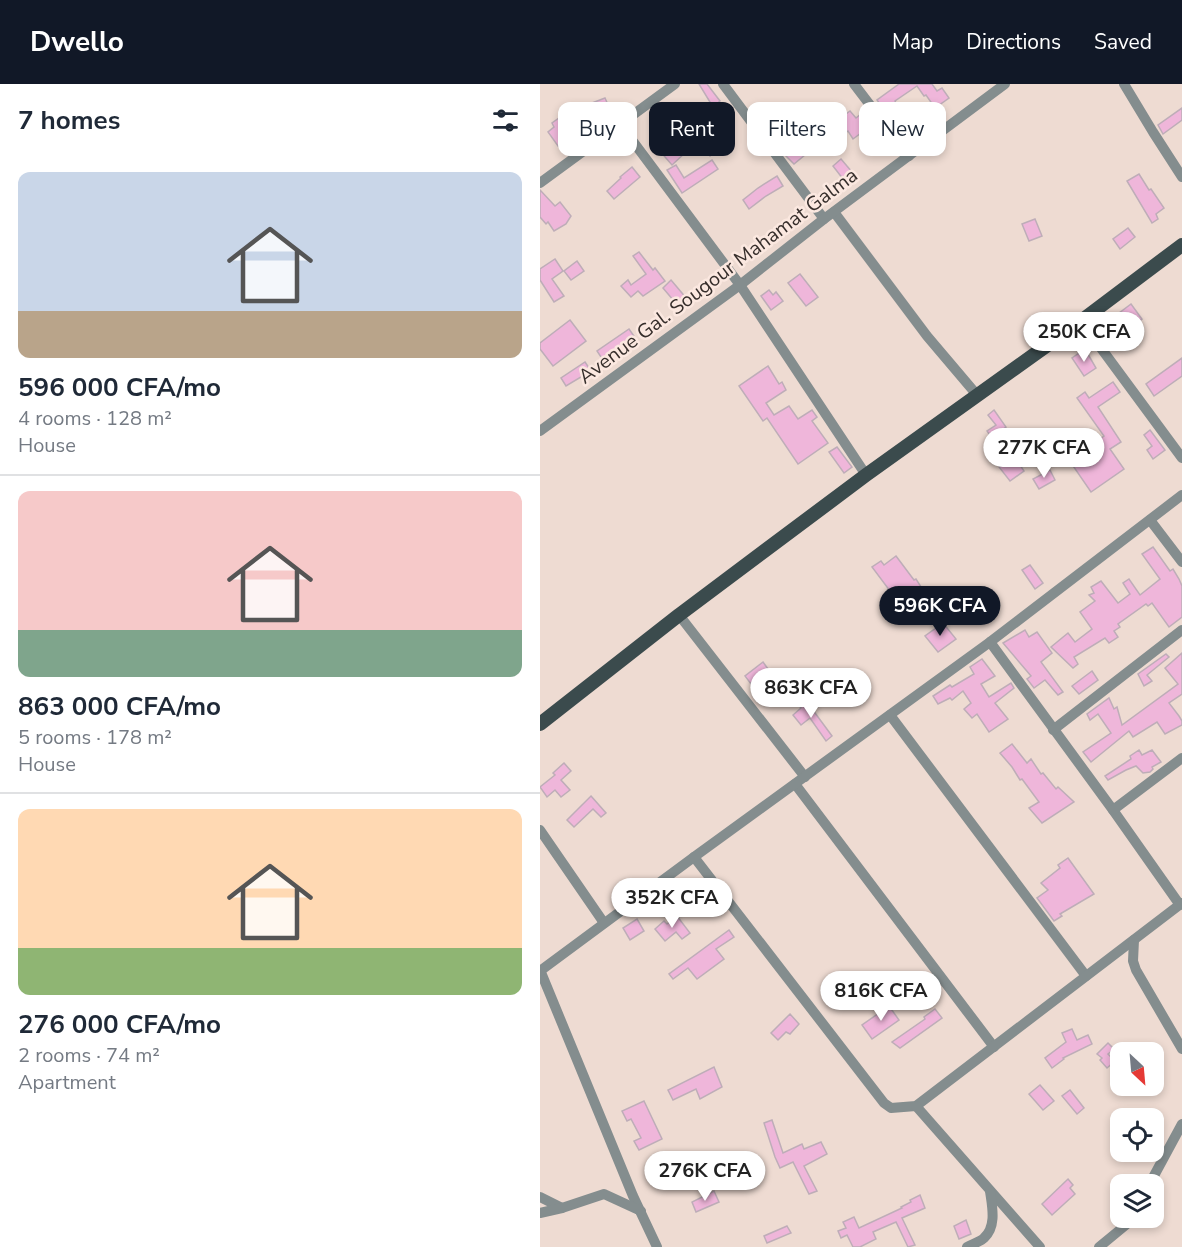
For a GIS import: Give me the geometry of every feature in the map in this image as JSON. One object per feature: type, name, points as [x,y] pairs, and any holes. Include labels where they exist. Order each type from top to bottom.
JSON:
[{"type":"main road","points":[[540,724],[679,615],[866,475],[1081,321],[1182,245]]},
{"type":"street","points":[[637,112],[675,84]]},
{"type":"street","points":[[723,84],[824,219]]},
{"type":"street","points":[[854,84],[868,102]]},
{"type":"street","name":"Avenue Gal. Sougour Mahamat Galma","points":[[946,125],[989,88],[1005,84]]},
{"type":"street","points":[[1124,84],[1182,177]]},
{"type":"street","points":[[637,147],[740,285],[866,475]]},
{"type":"street","points":[[540,183],[577,156]]},
{"type":"street","name":"Avenue Gal. Sougour Mahamat Galma","points":[[540,431],[740,285],[909,156]]},
{"type":"street","points":[[834,212],[927,336],[977,395]]},
{"type":"street","points":[[1081,321],[1182,458]]},
{"type":"street","points":[[657,1247],[540,971],[990,642],[1182,495]]},
{"type":"street","points":[[1150,520],[1182,562]]},
{"type":"street","points":[[679,615],[805,777]]},
{"type":"street","points":[[1053,730],[1182,630]]},
{"type":"street","points":[[694,857],[884,1103],[891,1108],[916,1106],[1181,904],[990,642]]},
{"type":"street","points":[[890,715],[1086,976]]},
{"type":"street","points":[[1113,810],[1182,758]]},
{"type":"street","points":[[795,784],[994,1047]]},
{"type":"street","points":[[540,830],[604,923]]},
{"type":"street","points":[[1134,940],[1133,961],[1136,970],[1182,1049]]},
{"type":"street","points":[[916,1106],[1040,1247]]},
{"type":"street","points":[[1155,1174],[1182,1124]]},
{"type":"street","points":[[967,1247],[984,1238],[993,1223],[990,1191]]},
{"type":"street","points":[[540,1213],[604,1194],[641,1211]]},
{"type":"street","points":[[540,1197],[562,1208]]},
{"type":"street","points":[[1099,1247],[1121,1228]]},
{"type":"building","points":[[699,84],[707,84],[720,101],[710,102]]},
{"type":"building","points":[[899,84],[932,84],[937,91],[942,88],[949,98],[943,102],[931,102],[917,86],[896,102],[878,102],[877,100]]},
{"type":"building","points":[[605,98],[607,102],[595,102]]},
{"type":"building","points":[[1182,108],[1182,120],[1163,134],[1158,125]]},
{"type":"building","points":[[850,111],[856,118],[859,116],[859,134],[853,139],[847,132],[847,113]]},
{"type":"building","points":[[558,119],[558,146],[548,132],[554,127],[552,123]]},
{"type":"building","points":[[664,156],[682,156],[672,165]]},
{"type":"building","points":[[786,156],[804,156],[794,164]]},
{"type":"building","points":[[841,159],[852,172],[843,179],[833,166]]},
{"type":"building","points":[[712,160],[718,169],[682,193],[667,170],[676,165],[684,178]]},
{"type":"building","points":[[632,167],[640,177],[614,199],[607,191]]},
{"type":"building","points":[[1139,174],[1164,208],[1156,214],[1158,219],[1152,223],[1127,181]]},
{"type":"building","points":[[777,176],[783,186],[749,209],[743,200]]},
{"type":"building","points":[[540,190],[555,206],[560,202],[571,216],[566,224],[554,231],[548,222],[546,224],[540,217]]},
{"type":"building","points":[[1035,219],[1042,236],[1029,241],[1022,224]]},
{"type":"building","points":[[1128,228],[1135,237],[1120,249],[1113,239]]},
{"type":"building","points":[[639,252],[665,281],[643,296],[638,291],[631,297],[621,286],[628,280],[631,285],[646,274],[633,256]]},
{"type":"building","points":[[555,259],[563,271],[552,279],[564,296],[554,302],[540,280],[540,269]]},
{"type":"building","points":[[577,261],[584,271],[571,280],[564,271]]},
{"type":"building","points":[[800,274],[818,297],[806,306],[788,283]]},
{"type":"building","points":[[671,280],[687,299],[677,307],[663,288]]},
{"type":"building","points":[[769,290],[773,295],[776,292],[783,301],[771,310],[761,296]]},
{"type":"building","points":[[1131,304],[1142,319],[1110,344],[1098,329]]},
{"type":"building","points":[[570,320],[586,341],[553,366],[540,349],[540,343]]},
{"type":"building","points":[[629,329],[636,339],[603,360],[597,351]]},
{"type":"building","points":[[1085,349],[1096,368],[1084,376],[1072,358]]},
{"type":"building","points":[[1182,358],[1182,376],[1154,396],[1146,384]]},
{"type":"building","points":[[585,362],[591,371],[566,386],[561,378]]},
{"type":"building","points":[[768,366],[779,384],[782,382],[786,390],[766,403],[774,415],[789,406],[798,419],[812,410],[817,417],[812,421],[828,443],[798,464],[767,418],[763,421],[739,386]]},
{"type":"building","points":[[1113,382],[1120,392],[1098,407],[1121,442],[1110,449],[1124,469],[1091,492],[1069,460],[1104,436],[1077,398],[1085,392],[1089,398]]},
{"type":"building","points":[[994,410],[1006,427],[1000,432],[1016,454],[1051,430],[1056,439],[1042,447],[1047,454],[1041,459],[1037,454],[1020,465],[1024,471],[1010,481],[999,467],[1008,460],[987,431],[996,425],[988,415]]},
{"type":"building","points":[[1150,430],[1165,450],[1153,459],[1147,450],[1152,446],[1144,435]]},
{"type":"building","points":[[837,447],[852,467],[844,473],[829,452]]},
{"type":"building","points":[[1050,470],[1055,480],[1039,489],[1033,479]]},
{"type":"building","points":[[1153,547],[1170,571],[1173,569],[1182,586],[1182,617],[1169,627],[1152,603],[1148,606],[1146,604],[1118,624],[1120,627],[1114,631],[1118,637],[1109,643],[1105,638],[1074,657],[1078,664],[1073,668],[1051,647],[1068,633],[1075,642],[1092,629],[1080,612],[1095,601],[1089,595],[1094,593],[1091,587],[1101,581],[1118,603],[1130,594],[1123,583],[1129,579],[1140,595],[1160,579],[1142,554]]},
{"type":"building","points":[[896,556],[923,590],[904,604],[893,589],[890,591],[872,567],[881,561],[884,565]]},
{"type":"building","points":[[1030,565],[1043,583],[1035,589],[1022,570]]},
{"type":"building","points":[[943,623],[956,639],[938,652],[925,636]]},
{"type":"building","points":[[1025,630],[1029,637],[1037,632],[1052,653],[1041,662],[1063,692],[1058,695],[1045,680],[1034,688],[1027,679],[1031,676],[1003,643]]},
{"type":"building","points":[[1182,653],[1182,694],[1169,703],[1182,721],[1182,725],[1165,734],[1157,722],[1133,737],[1129,731],[1091,762],[1083,752],[1111,733],[1098,714],[1090,720],[1087,714],[1109,698],[1114,709],[1117,707],[1122,725],[1178,684],[1165,668]]},
{"type":"building","points":[[1166,654],[1169,657],[1147,675],[1152,681],[1144,686],[1138,674]]},
{"type":"building","points":[[982,659],[995,676],[981,684],[989,697],[1011,683],[1014,688],[995,703],[1008,719],[989,732],[977,714],[972,718],[964,709],[971,703],[963,691],[952,700],[950,698],[938,704],[933,696],[974,674],[970,667]]},
{"type":"building","points":[[763,662],[773,676],[783,669],[789,677],[781,680],[795,696],[782,706],[780,703],[772,702],[771,695],[761,682],[754,688],[745,676]]},
{"type":"building","points":[[1092,671],[1098,680],[1079,694],[1072,686]]},
{"type":"building","points":[[804,698],[832,736],[826,741],[810,718],[801,725],[793,715],[801,708],[798,704]]},
{"type":"building","points":[[1012,744],[1027,763],[1031,759],[1041,774],[1043,773],[1056,789],[1058,787],[1074,802],[1042,823],[1029,808],[1039,802],[1000,753]]},
{"type":"building","points":[[1139,750],[1142,755],[1152,750],[1161,762],[1152,767],[1150,772],[1143,773],[1136,766],[1108,780],[1105,776],[1131,759],[1130,756]]},
{"type":"building","points":[[564,763],[571,771],[561,780],[570,790],[561,797],[555,790],[547,797],[540,787],[555,775],[553,773]]},
{"type":"building","points":[[591,796],[606,813],[601,817],[593,809],[574,827],[567,820]]},
{"type":"building","points":[[1068,858],[1094,894],[1060,914],[1062,916],[1054,921],[1037,898],[1048,890],[1041,883],[1060,868],[1058,865]]},
{"type":"building","points":[[695,888],[702,896],[688,907],[681,899]]},
{"type":"building","points":[[677,916],[690,933],[682,939],[676,932],[665,941],[655,929],[664,921],[667,924]]},
{"type":"building","points":[[637,919],[644,931],[630,940],[623,928]]},
{"type":"building","points":[[729,930],[734,937],[716,949],[724,959],[697,979],[688,968],[673,979],[669,974]]},
{"type":"building","points":[[889,1006],[899,1020],[872,1039],[862,1025]]},
{"type":"building","points":[[935,1009],[942,1018],[900,1048],[892,1042],[925,1019],[924,1017]]},
{"type":"building","points":[[790,1014],[799,1024],[790,1034],[786,1032],[778,1040],[771,1033]]},
{"type":"building","points":[[1072,1029],[1077,1040],[1088,1035],[1092,1044],[1063,1058],[1052,1068],[1045,1058],[1066,1042],[1062,1033]]},
{"type":"building","points":[[1108,1043],[1110,1045],[1108,1054],[1110,1065],[1107,1068],[1097,1054]]},
{"type":"building","points":[[714,1067],[722,1087],[700,1099],[696,1089],[673,1100],[668,1090]]},
{"type":"building","points":[[1040,1085],[1054,1101],[1043,1110],[1029,1094]]},
{"type":"building","points":[[1070,1090],[1084,1108],[1077,1114],[1062,1096]]},
{"type":"building","points":[[644,1101],[662,1139],[639,1150],[634,1141],[641,1138],[631,1119],[627,1121],[622,1111]]},
{"type":"building","points":[[772,1120],[783,1153],[802,1144],[804,1149],[821,1142],[827,1154],[804,1166],[817,1191],[809,1194],[793,1162],[780,1168],[764,1123]]},
{"type":"building","points":[[1068,1179],[1073,1185],[1070,1188],[1075,1194],[1052,1215],[1042,1204]]},
{"type":"building","points":[[714,1191],[719,1202],[696,1212],[692,1202]]},
{"type":"building","points":[[920,1195],[925,1208],[902,1218],[915,1245],[908,1247],[896,1222],[873,1232],[876,1239],[860,1247],[853,1247],[847,1235],[841,1238],[838,1231],[846,1228],[843,1222],[854,1217],[859,1228],[902,1208],[911,1202],[910,1200]]},
{"type":"building","points":[[966,1220],[971,1234],[959,1239],[954,1226]]},
{"type":"building","points":[[787,1226],[791,1233],[767,1243],[764,1236]]}]
